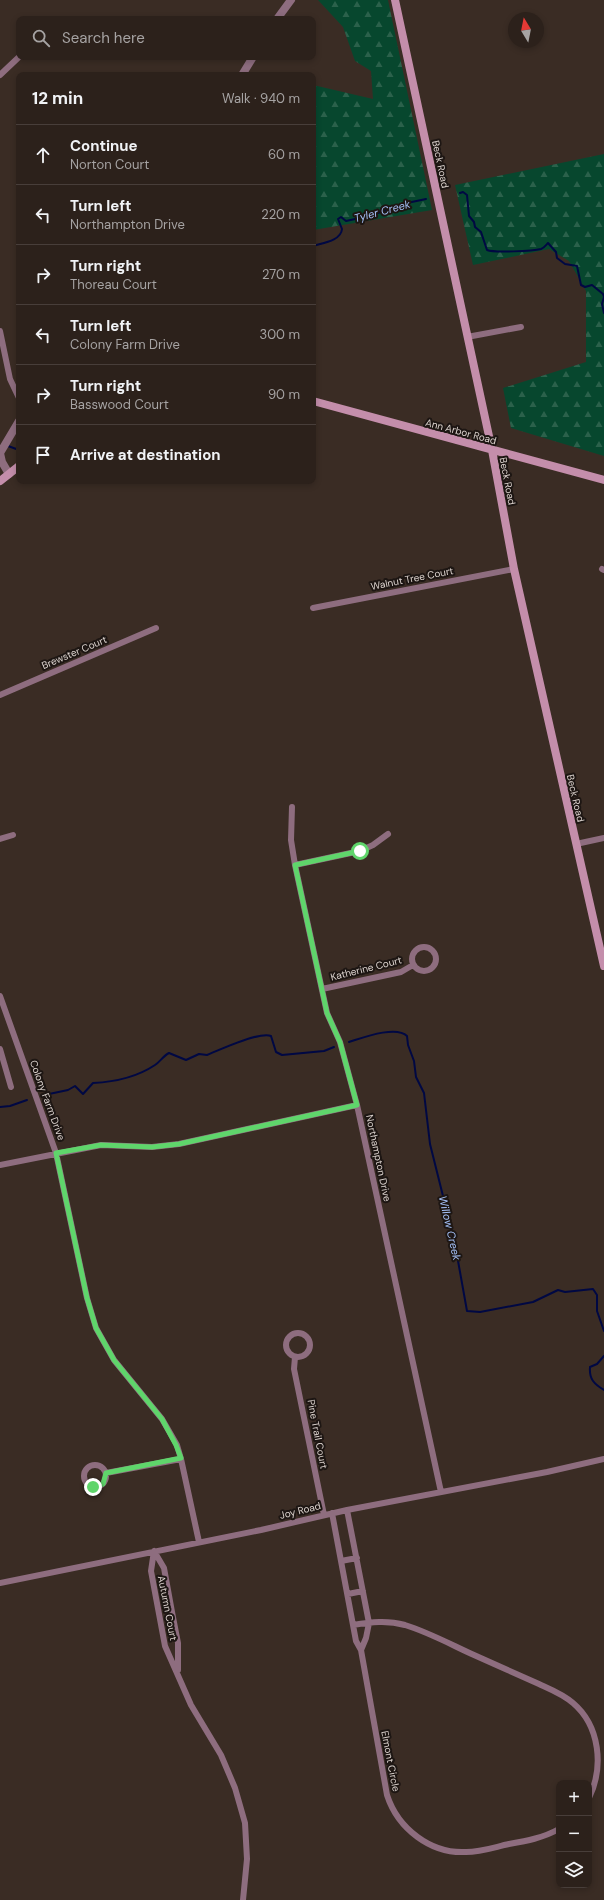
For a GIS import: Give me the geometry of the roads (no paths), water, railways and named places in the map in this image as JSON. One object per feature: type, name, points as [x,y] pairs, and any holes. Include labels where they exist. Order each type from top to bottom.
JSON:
[{"type":"main road","name":"Beck Road","points":[[395,0],[492,450],[514,569],[604,966]]},
{"type":"main road","name":"Ann Arbor Road","points":[[316,402],[604,480]]},
{"type":"main road","points":[[0,481],[16,468]]},
{"type":"street","points":[[279,16],[290,0]]},
{"type":"street","points":[[0,74],[16,59]]},
{"type":"street","points":[[244,72],[251,60]]},
{"type":"street","points":[[468,337],[521,327]]},
{"type":"street","points":[[0,331],[10,379],[16,392]]},
{"type":"street","points":[[9,474],[0,457],[4,444],[16,426]]},
{"type":"street","name":"Walnut Tree Court","points":[[313,608],[514,569]]},
{"type":"street","name":"Brewster Court","points":[[0,695],[156,628]]},
{"type":"street","name":"Northampton Drive","points":[[292,807],[291,840],[295,865],[327,1013],[342,1047],[357,1105],[441,1492]]},
{"type":"street","points":[[295,865],[360,851],[388,834]]},
{"type":"street","points":[[0,839],[13,835]]},
{"type":"street","points":[[576,844],[604,838]]},
{"type":"street","name":"Katherine Court","points":[[427,947],[436,954],[435,966],[428,971],[420,970],[414,965],[412,957],[419,948],[427,947]]},
{"type":"street","name":"Katherine Court","points":[[322,989],[401,972],[414,965]]},
{"type":"street","name":"Colony Farm Drive","points":[[0,996],[56,1153],[87,1298],[96,1328],[114,1360],[162,1419],[176,1445],[181,1458],[199,1542]]},
{"type":"street","points":[[0,1049],[11,1087]]},
{"type":"street","points":[[0,1165],[101,1145],[152,1147],[179,1144],[357,1105]]},
{"type":"street","name":"Pine Trail Court","points":[[298,1333],[306,1336],[310,1347],[303,1356],[295,1357],[286,1350],[286,1342],[290,1335],[298,1333]]},
{"type":"street","name":"Pine Trail Court","points":[[295,1357],[294,1369],[324,1515]]},
{"type":"street","points":[[106,1473],[181,1458]]},
{"type":"street","name":"Joy Road","points":[[0,1583],[332,1513],[604,1459]]},
{"type":"street","name":"Elmont Circle","points":[[347,1510],[369,1623],[366,1638],[361,1650]]},
{"type":"street","name":"Elmont Circle","points":[[332,1513],[356,1641],[361,1650],[387,1795],[395,1813],[412,1834],[422,1840],[441,1849],[467,1852],[538,1838],[556,1830]]},
{"type":"street","name":"Autumn Court","points":[[154,1551],[164,1568],[178,1643],[178,1672]]},
{"type":"street","name":"Autumn Court","points":[[154,1551],[151,1571],[165,1646],[178,1672],[191,1705],[221,1755],[235,1788],[245,1823],[247,1852],[243,1900]]},
{"type":"street","points":[[341,1561],[357,1558]]},
{"type":"street","points":[[348,1594],[363,1590]]},
{"type":"street","points":[[353,1625],[378,1621],[404,1625],[524,1676],[557,1692],[574,1703],[590,1726],[596,1744],[598,1771],[592,1790]]},
{"type":"waterway","name":"Tyler Creek","points":[[460,193],[463,192],[467,195],[469,216],[474,222],[475,227],[481,232],[487,250],[505,252],[537,250],[542,249],[548,243],[556,252],[557,258],[565,264],[577,266],[581,285],[585,287],[592,285],[603,294],[604,297]]},
{"type":"waterway","name":"Tyler Creek","points":[[316,245],[335,239],[341,233],[342,229],[338,219],[341,217],[346,221],[369,216],[407,203],[426,199]]},
{"type":"waterway","name":"Tyler Creek","points":[[604,297],[602,304],[604,313]]},
{"type":"waterway","name":"Tyler Creek","points":[[8,446],[16,449]]},
{"type":"waterway","name":"Willow Creek","points":[[349,1042],[370,1035],[387,1032],[402,1033],[407,1036],[408,1045],[414,1061],[416,1077],[424,1093],[430,1144],[455,1244],[467,1311],[480,1312],[533,1302],[558,1290],[565,1292],[593,1289],[597,1295],[597,1311],[604,1331]]},
{"type":"waterway","name":"Willow Creek","points":[[49,1094],[68,1090],[75,1086],[83,1094],[93,1083],[117,1080],[141,1073],[155,1065],[169,1053],[186,1060],[199,1054],[207,1055],[249,1038],[258,1036],[271,1036],[276,1052],[282,1055],[324,1051],[334,1047]]},
{"type":"waterway","name":"Willow Creek","points":[[0,1107],[10,1106],[27,1100]]},
{"type":"waterway","name":"Willow Creek","points":[[604,1356],[597,1364],[590,1367],[591,1378],[597,1386],[604,1390]]}]
